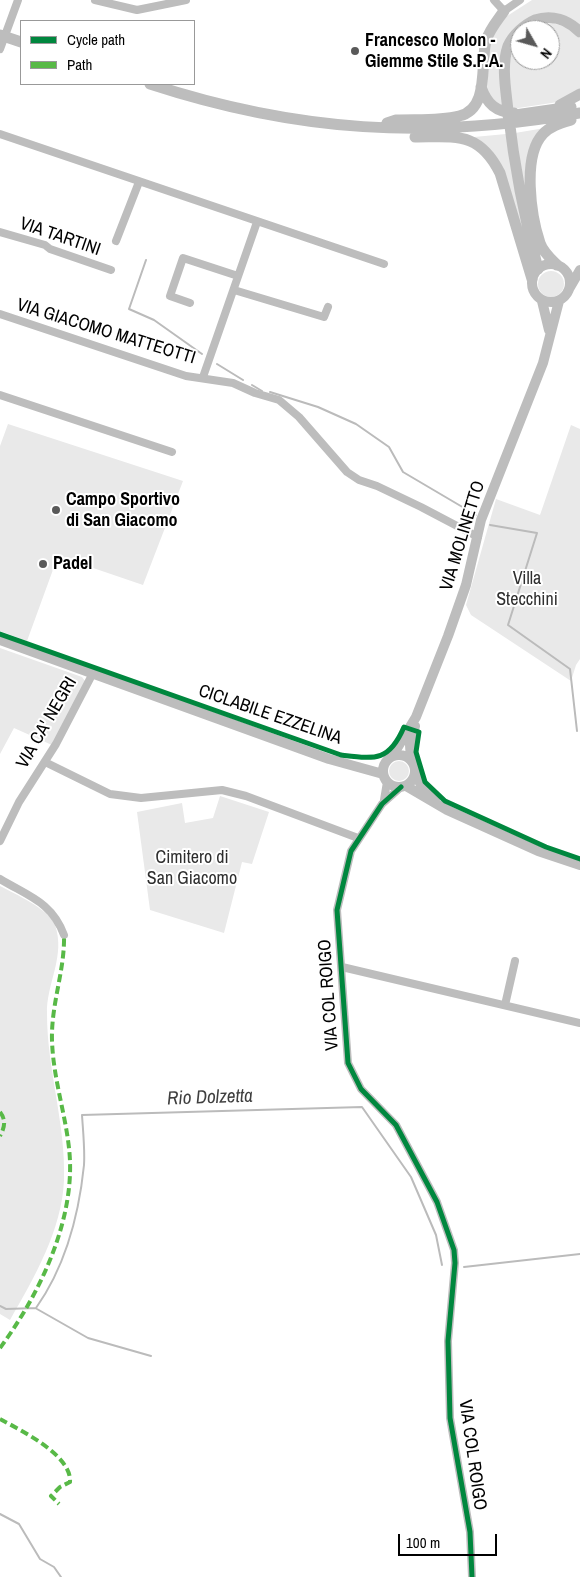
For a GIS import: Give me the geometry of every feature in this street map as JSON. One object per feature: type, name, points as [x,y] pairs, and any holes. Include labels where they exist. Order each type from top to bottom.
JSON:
[{"type":"highway","points":[[387,123],[396,120],[461,116],[471,109],[479,98],[486,41],[490,30],[504,12]]},
{"type":"highway","points":[[538,268],[521,197],[505,87],[508,46],[524,26],[536,20],[556,18],[580,32]]},
{"type":"highway","points":[[7,32],[20,41]]},
{"type":"highway","points":[[154,85],[237,108],[339,126],[369,129],[456,128],[536,121],[580,113]]},
{"type":"highway","points":[[178,85],[237,101],[324,117],[387,123],[475,120],[580,105]]},
{"type":"highway","points":[[481,87],[490,105],[498,111],[524,114]]},
{"type":"highway","points":[[537,112],[568,102],[580,94]]},
{"type":"highway","points":[[561,268],[541,244],[533,206],[531,163],[533,151],[543,134],[559,124],[580,118]]},
{"type":"highway","points":[[339,126],[362,133],[400,137],[462,137],[479,145],[493,158],[500,173],[532,279]]},
{"type":"main road","points":[[532,279],[538,268],[544,265],[561,268],[580,265]]},
{"type":"main road","points":[[561,268],[570,281],[568,292]]},
{"type":"main road","points":[[542,301],[559,301],[568,292],[580,270]]},
{"type":"main road","name":"VIA MOLINETTO","points":[[532,279],[533,292],[542,301],[550,336]]},
{"type":"main road","name":"VIA MOLINETTO","points":[[411,760],[410,745],[416,717],[466,585],[481,520],[543,363],[559,301]]},
{"type":"main road","points":[[0,640],[385,778],[404,786],[447,810],[538,851],[580,865]]},
{"type":"main road","name":"VIA MOLINETTO","points":[[390,758],[416,717]]},
{"type":"main road","points":[[335,760],[372,763],[403,755],[411,760],[420,783],[447,810]]},
{"type":"main road","points":[[385,778],[390,758]]},
{"type":"main road","points":[[404,786],[415,773]]},
{"type":"street","points":[[0,49],[18,0]]},
{"type":"street","points":[[95,0],[137,10],[186,0]]},
{"type":"street","points":[[144,9],[146,0]]},
{"type":"street","points":[[494,0],[504,12],[520,0]]},
{"type":"street","points":[[0,134],[384,264]]},
{"type":"street","points":[[116,241],[139,182]]},
{"type":"street","name":"VIA GIACOMO MATTEOTTI","points":[[203,377],[257,222]]},
{"type":"street","name":"VIA TARTINI","points":[[0,232],[45,244],[50,249],[111,270]]},
{"type":"street","points":[[190,303],[170,296],[183,258],[238,276]]},
{"type":"street","points":[[234,290],[324,317],[328,307]]},
{"type":"street","name":"VIA GIACOMO MATTEOTTI","points":[[0,314],[186,376],[203,377],[233,383],[255,393],[279,400],[299,417],[347,472],[359,480],[412,503],[478,537]]},
{"type":"street","points":[[0,395],[172,452]]},
{"type":"street","name":"VIA CA' NEGRI","points":[[0,841],[31,780],[46,762],[93,673]]},
{"type":"street","points":[[46,762],[110,794],[141,798],[222,790],[246,796],[358,838]]},
{"type":"street","name":"VIA COL ROIGO","points":[[384,802],[385,778]]},
{"type":"street","name":"VIA COL ROIGO","points":[[404,786],[384,802],[358,838],[351,851],[337,910],[348,1063],[362,1089],[396,1125],[437,1202],[454,1250],[455,1263],[448,1341],[450,1418],[470,1532],[472,1577]]},
{"type":"street","points":[[0,879],[48,908],[59,920],[64,935]]},
{"type":"street","points":[[505,1005],[515,961]]},
{"type":"street","name":"VIA COL ROIGO","points":[[342,967],[580,1023]]},
{"type":"green space","points":[[532,0],[580,0],[580,28],[559,16],[547,20],[510,20],[510,47],[502,108],[497,106],[487,90],[491,40],[504,18]]},
{"type":"green space","points":[[560,25],[568,28],[580,38],[580,89],[558,102],[512,109],[509,72],[510,62],[510,70],[560,70]]},
{"type":"green space","points":[[545,128],[534,143],[535,246],[515,133]]},
{"type":"green space","points":[[506,134],[531,254],[510,201],[474,137]]},
{"type":"green space","points":[[551,271],[560,275],[564,284],[560,293],[551,297],[542,293],[538,284],[542,275]]},
{"type":"green space","points":[[8,424],[183,481],[143,585],[58,556],[27,641],[0,631],[0,446]]},
{"type":"green space","name":"Villa Stecchini","points":[[571,425],[580,429],[580,659],[571,681],[471,615],[466,605],[496,499],[540,515]]},
{"type":"green space","points":[[0,648],[82,677],[85,681],[52,745],[14,728],[0,754]]},
{"type":"green space","points":[[399,761],[406,764],[409,771],[406,778],[399,781],[392,778],[389,771],[392,764]]},
{"type":"green space","name":"Cimitero di San Giacomo","points":[[220,796],[269,812],[252,864],[242,862],[224,933],[150,910],[137,812],[182,803],[185,823],[213,818]]},
{"type":"green space","points":[[0,886],[46,913],[52,919],[58,936],[57,959],[49,992],[47,1014],[50,1056],[60,1118],[64,1159],[62,1199],[52,1235],[37,1270],[10,1320],[0,1314]]},
{"type":"waterway","points":[[146,260],[129,309],[154,320],[202,354]]},
{"type":"waterway","points":[[217,364],[243,380]]},
{"type":"waterway","points":[[252,385],[262,391]]},
{"type":"waterway","points":[[270,392],[318,407],[356,424],[389,447],[403,472],[476,515]]},
{"type":"waterway","points":[[490,525],[537,533],[508,625],[570,669],[577,731]]},
{"type":"waterway","name":"Rio Dolzetta","points":[[0,1306],[6,1309],[36,1308],[63,1258],[82,1184],[84,1165],[82,1115],[362,1107],[411,1177],[436,1235],[442,1265]]},
{"type":"waterway","name":"Rio Dolzetta","points":[[464,1267],[580,1254]]},
{"type":"waterway","name":"Rio Dolzetta","points":[[37,1309],[88,1338],[151,1356]]},
{"type":"waterway","points":[[0,1514],[19,1524],[40,1559],[54,1567],[61,1577]]},
{"type":"marked path","points":[[0,1348],[15,1327],[42,1279],[61,1227],[67,1201],[70,1174],[69,1148],[52,1040],[64,935]]},
{"type":"marked path","points":[[0,1112],[4,1124],[0,1136]]},
{"type":"marked path","points":[[0,1419],[43,1444],[63,1462],[70,1482],[60,1487],[51,1496],[59,1504]]},
{"type":"cycle path","name":"CICLABILE EZZELINA","points":[[0,634],[341,755],[380,756],[393,747],[404,727],[419,732],[416,752],[425,782],[445,801],[546,847],[580,859]]},
{"type":"cycle path","points":[[401,787],[382,804],[351,851],[337,910],[348,1063],[361,1089],[396,1125],[437,1202],[454,1250],[455,1263],[448,1341],[450,1418],[470,1532],[472,1577]]},
{"type":"place","name":"Francesco Molon - Giemme Stile S.P.A.","points":[[355,51]]},
{"type":"place","name":"Campo Sportivo di San Giacomo","points":[[56,510]]},
{"type":"place","name":"Padel","points":[[43,564]]}]
